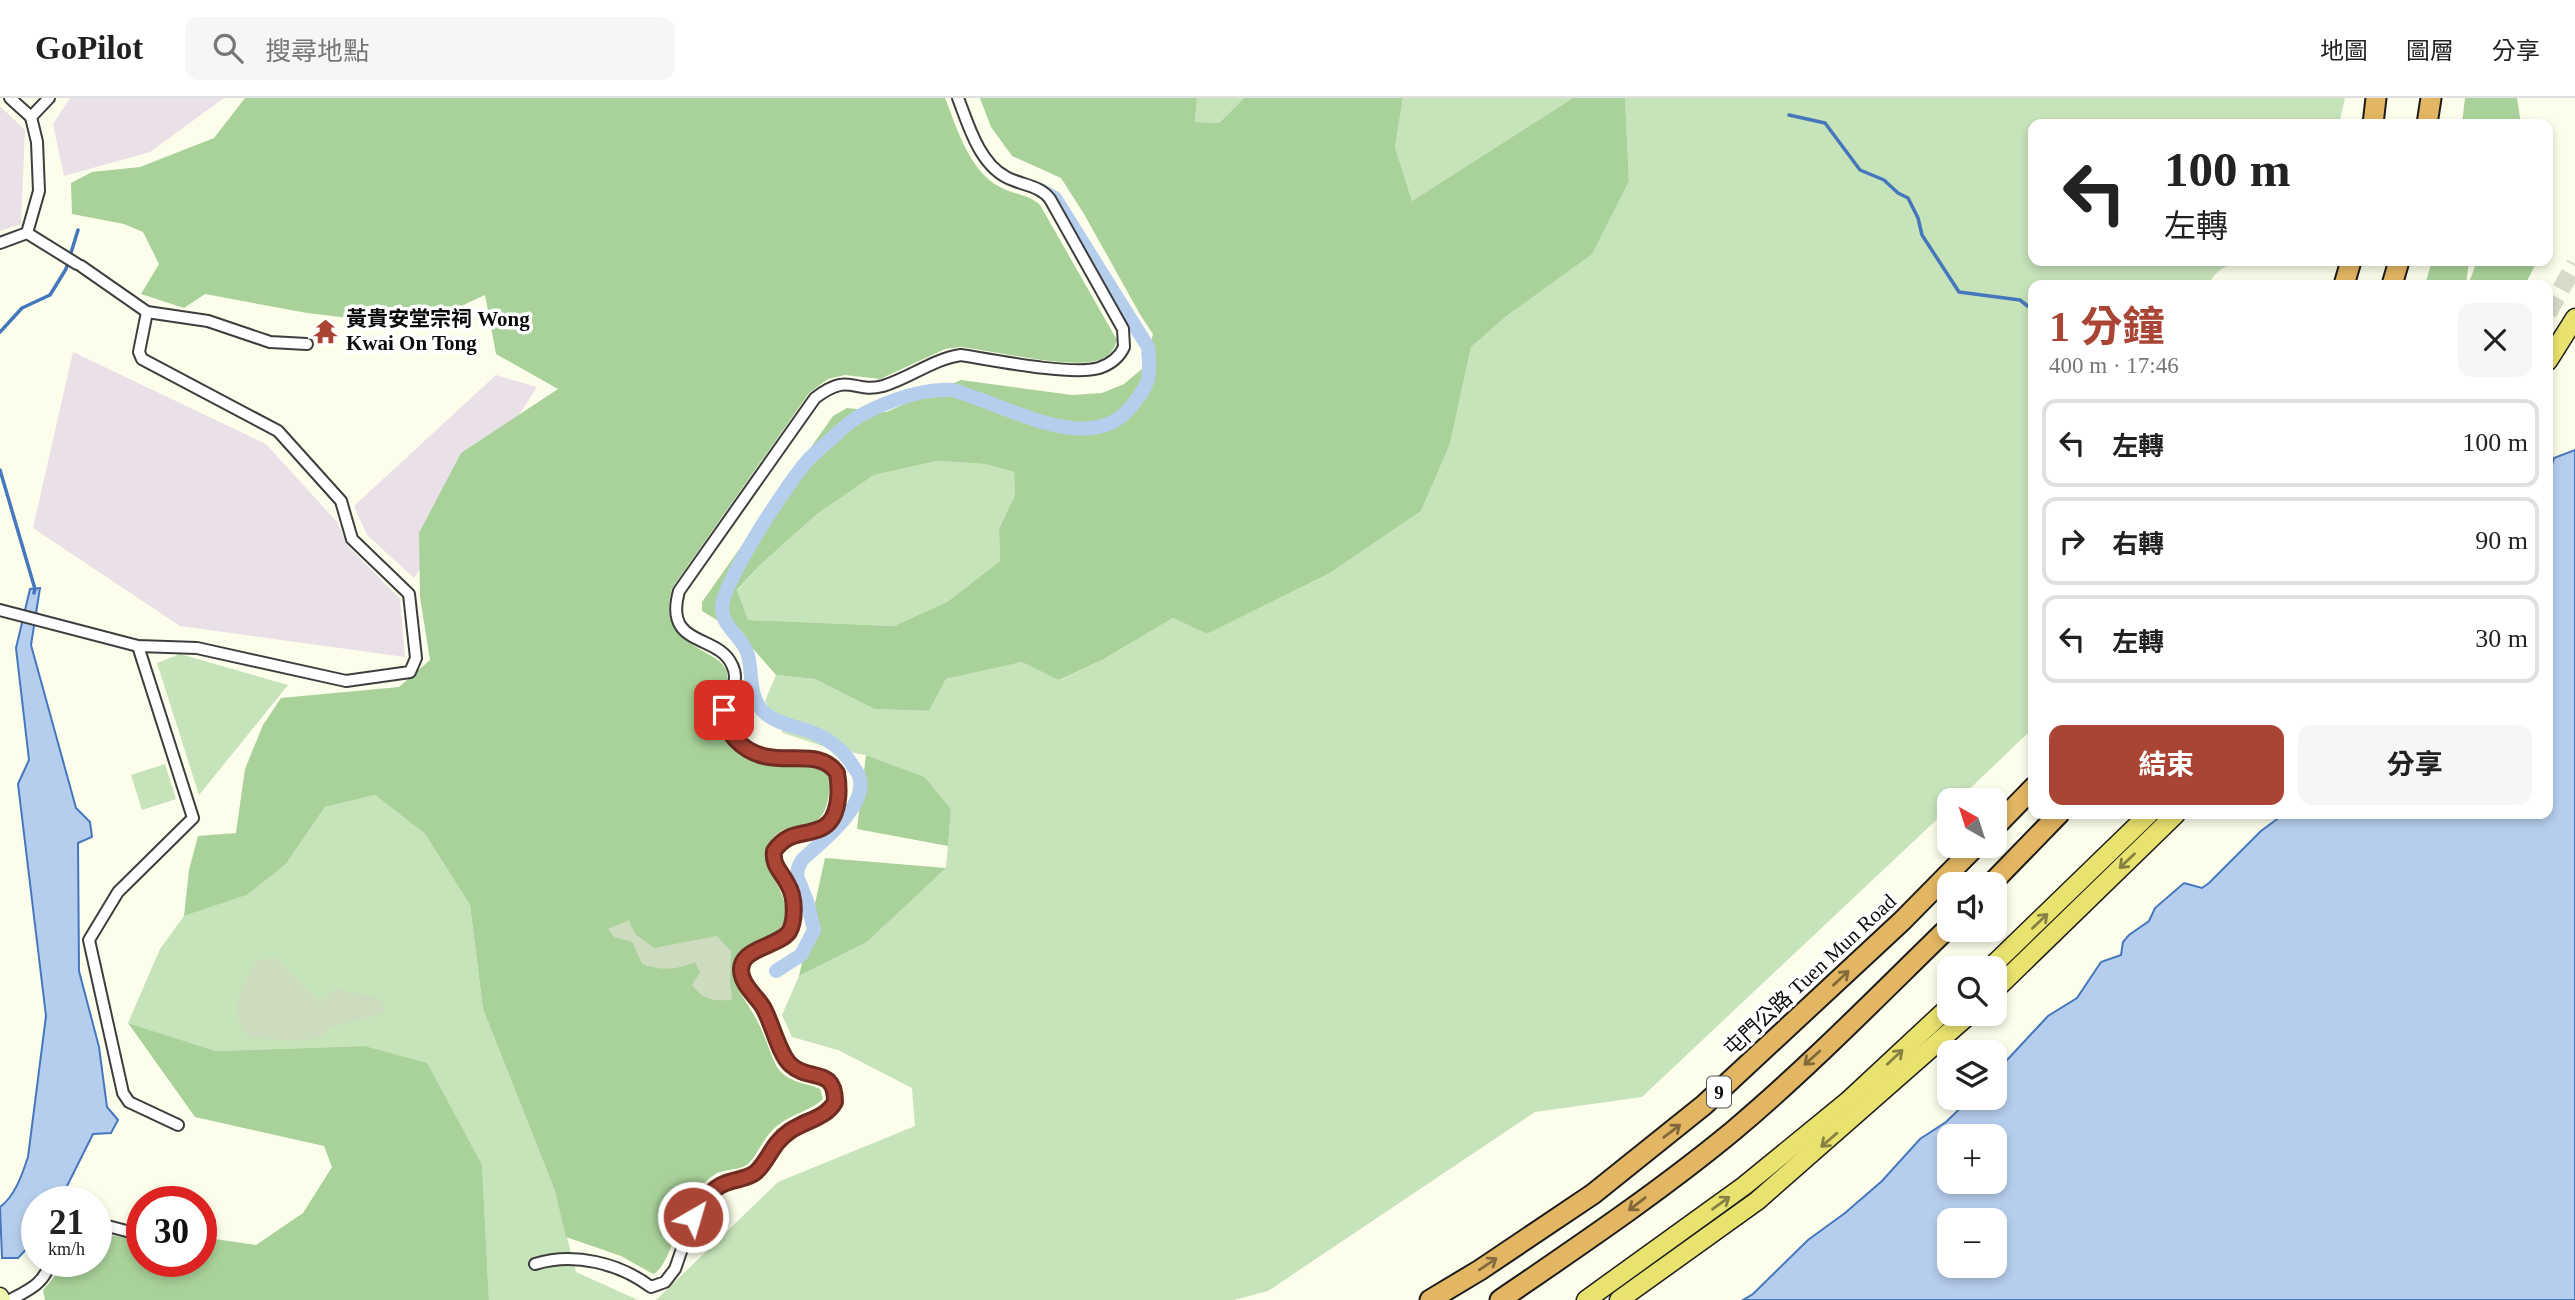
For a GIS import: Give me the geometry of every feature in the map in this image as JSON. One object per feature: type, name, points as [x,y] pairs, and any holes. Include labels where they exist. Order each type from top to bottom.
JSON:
[{"type":"highway","points":[[2374,119],[2376,98]]},
{"type":"highway","points":[[2428,119],[2431,98]]},
{"type":"highway","points":[[2007,815],[2028,794]]},
{"type":"highway","points":[[2003,872],[2054,819]]},
{"type":"highway","name":"屯門公路 Tuen Mun Road","points":[[1430,1300],[1480,1270],[1593,1194],[1704,1105],[1902,921],[1964,858]]},
{"type":"highway","name":"9","points":[[1500,1300],[1619,1218],[1732,1131],[1836,1037],[1937,939]]},
{"type":"main road","points":[[2553,353],[2575,318]]},
{"type":"main road","points":[[2002,956],[2144,819]]},
{"type":"main road","points":[[2007,978],[2171,819]]},
{"type":"main road","points":[[1586,1300],[1754,1178],[1848,1101],[1937,1018]]},
{"type":"main road","points":[[1619,1300],[1757,1201],[1956,1026]]},
{"type":"street","points":[[10,98],[31,117],[37,142],[39,191],[27,233]]},
{"type":"street","points":[[31,117],[49,98]]},
{"type":"street","points":[[536,1264],[548,1260],[580,1260],[617,1267],[651,1287],[666,1282],[675,1269],[693,1217],[710,1194],[723,1184],[756,1172],[775,1143],[802,1122],[827,1112],[835,1102],[832,1084],[826,1079],[800,1071],[788,1063],[762,1006],[746,986],[741,968],[750,954],[782,939],[789,932],[793,919],[791,891],[776,867],[774,851],[790,836],[821,828],[830,821],[838,802],[837,773],[830,765],[818,760],[760,757],[734,737],[726,726],[724,714],[735,684],[733,666],[723,653],[697,640],[682,627],[676,612],[679,591],[815,398],[831,386],[845,383],[882,386],[948,357],[961,355],[1073,370],[1097,369],[1111,363],[1125,347],[1123,329],[1050,199],[1040,190],[998,172],[972,136],[958,98]]},
{"type":"street","points":[[0,243],[27,233],[57,250],[147,312],[208,321],[270,342],[307,344]]},
{"type":"street","points":[[0,610],[138,646],[197,648],[346,681],[410,672],[416,658],[409,594],[352,539],[341,501],[278,431],[142,359],[139,352],[147,312]]},
{"type":"street","points":[[138,646],[193,818],[118,892],[89,940],[123,1093],[129,1102],[178,1125]]},
{"type":"street","points":[[10,1300],[40,1283],[44,1277]]},
{"type":"shaded area","points":[[70,98],[224,98],[150,152],[64,176],[53,124]]},
{"type":"shaded area","points":[[0,106],[25,130],[21,224],[0,231]]},
{"type":"shaded area","points":[[73,352],[266,444],[337,522],[349,547],[400,599],[405,657],[180,626],[33,528]]},
{"type":"shaded area","points":[[496,375],[537,387],[414,578],[367,535],[354,506]]},
{"type":"green space","points":[[245,98],[945,98],[965,148],[980,171],[1000,187],[1040,205],[1117,340],[1110,354],[1104,358],[1082,363],[1049,361],[961,347],[945,349],[880,379],[845,375],[828,379],[809,393],[672,588],[669,612],[675,628],[688,642],[718,660],[725,668],[726,687],[718,717],[719,728],[726,740],[740,754],[751,760],[810,767],[821,770],[830,777],[828,800],[822,815],[815,822],[785,829],[776,835],[768,847],[768,863],[785,907],[782,925],[778,931],[742,950],[734,963],[737,987],[759,1024],[778,1068],[790,1078],[820,1089],[823,1099],[777,1126],[748,1164],[717,1173],[702,1185],[686,1207],[664,1262],[653,1274],[621,1256],[566,1237],[555,1191],[483,1009],[470,905],[425,834],[375,795],[325,807],[286,864],[247,895],[184,916],[189,870],[198,836],[236,833],[245,769],[263,725],[281,698],[399,687],[430,660],[420,597],[419,533],[461,453],[558,389],[496,354],[485,295],[418,326],[307,313],[205,294],[184,308],[141,294],[159,264],[143,232],[124,224],[72,214],[71,183],[92,172],[140,167],[214,138]]},
{"type":"green space","points":[[980,98],[1197,98],[1195,122],[1219,123],[1244,98],[1403,98],[1395,147],[1412,201],[1573,98],[1625,98],[1629,181],[1592,254],[1509,314],[1471,347],[1450,444],[1421,511],[1330,573],[1207,634],[1173,618],[1102,660],[1059,680],[1022,662],[946,679],[929,711],[874,709],[815,679],[776,675],[740,634],[702,611],[702,602],[833,416],[847,408],[886,412],[961,380],[1072,395],[1102,393],[1124,384],[1143,368],[1153,334],[1061,178],[1012,156],[991,127]],"holes":[[[937,461],[985,464],[1014,472],[1015,495],[999,529],[1000,561],[947,602],[894,626],[748,620],[737,590],[759,566],[817,514],[874,475]]]},
{"type":"green space","points":[[1197,98],[1244,98],[1219,123],[1195,122]]},
{"type":"green space","points":[[1403,98],[1573,98],[1412,201],[1395,147]]},
{"type":"green space","points":[[1625,98],[2345,98],[2340,119],[2028,119],[2028,266],[2227,266],[2212,280],[2028,280],[2028,733],[1971,788],[1937,788],[1937,819],[1642,1097],[1535,1112],[1268,1291],[1234,1300],[656,1300],[778,1182],[915,1126],[912,1088],[838,1050],[792,1037],[782,1015],[799,976],[867,942],[946,868],[951,809],[925,777],[866,755],[832,749],[783,733],[765,701],[776,675],[815,679],[874,709],[929,711],[946,679],[1023,662],[1060,680],[1102,660],[1173,618],[1207,634],[1330,573],[1421,511],[1450,444],[1471,347],[1509,314],[1629,181]]},
{"type":"green space","points":[[2465,98],[2517,98],[2520,119],[2463,119]]},
{"type":"green space","points":[[2431,266],[2468,266],[2467,280],[2426,280]]},
{"type":"green space","points":[[2475,266],[2534,266],[2528,280],[2470,280]]},
{"type":"green space","points":[[937,461],[985,464],[1014,472],[1015,495],[999,529],[1000,561],[947,602],[894,626],[748,620],[737,591],[759,566],[817,514],[874,475]]},
{"type":"green space","points":[[180,654],[288,685],[199,795],[157,663]]},
{"type":"green space","points":[[866,755],[925,777],[951,809],[948,846],[857,829]]},
{"type":"green space","points":[[165,764],[176,799],[142,810],[131,775]]},
{"type":"green space","points":[[375,795],[425,834],[470,905],[483,1009],[555,1191],[576,1272],[638,1300],[489,1300],[482,1165],[364,1046],[216,1051],[128,1023],[160,949],[184,916],[247,895],[286,864],[325,807]]},
{"type":"green space","points":[[825,858],[946,868],[867,942],[799,976]]},
{"type":"green space","points":[[629,920],[635,934],[654,948],[717,936],[731,951],[732,1000],[710,999],[696,990],[692,985],[700,972],[695,962],[669,969],[642,964],[632,942],[614,937],[608,929]]},
{"type":"green space","points":[[274,957],[320,1003],[337,987],[345,992],[378,997],[384,1006],[384,1013],[331,1027],[321,1037],[296,1041],[248,1037],[236,1016],[239,995],[256,961]]},
{"type":"green space","points":[[128,1023],[216,1051],[364,1046],[427,1063],[482,1165],[489,1300],[45,1300],[43,1290],[54,1277],[112,1277],[112,1235],[126,1238],[126,1277],[217,1277],[217,1239],[256,1245],[303,1213],[332,1167],[324,1146],[195,1117]]},
{"type":"water","points":[[2575,450],[2575,1300],[1743,1300],[1753,1294],[1808,1240],[1882,1181],[1920,1139],[1937,1128],[1937,1194],[2007,1194],[2007,1124],[1943,1124],[1958,1110],[2007,1110],[2007,1060],[2048,1016],[2077,998],[2101,962],[2121,955],[2123,942],[2149,921],[2155,908],[2184,883],[2202,888],[2209,883],[2261,831],[2277,819],[2553,819],[2553,462],[2554,458]]},
{"type":"water","points":[[40,588],[31,645],[76,808],[90,822],[92,837],[78,843],[79,971],[99,1047],[107,1107],[118,1120],[111,1133],[93,1134],[67,1186],[21,1186],[21,1255],[18,1258],[2,1258],[0,1207],[14,1191],[28,1157],[46,1016],[18,784],[29,760],[16,648],[30,589]]},
{"type":"waterway","points":[[1789,115],[1825,123],[1860,170],[1884,180],[1908,198],[1918,218],[1922,235],[1959,292],[2020,300],[2028,306]]},
{"type":"waterway","points":[[776,971],[801,955],[814,930],[797,876],[798,868],[802,860],[850,811],[857,799],[859,776],[844,753],[830,742],[814,733],[776,720],[760,708],[752,686],[746,649],[723,617],[724,598],[757,534],[808,460],[853,420],[879,406],[924,392],[951,390],[1055,425],[1096,428],[1114,421],[1136,401],[1148,381],[1148,347],[1055,198],[1041,190]]},
{"type":"waterway","points":[[0,332],[22,308],[50,295],[66,269],[78,230]]},
{"type":"waterway","points":[[0,470],[34,593]]},
{"type":"tunnel","points":[[2553,304],[2575,264]]},
{"type":"place","name":"黃貴安堂宗祠 Wong Kwai On Tong","points":[[326,331]]},
{"type":"route","points":[[693,1217],[710,1194],[723,1184],[756,1172],[775,1143],[802,1122],[827,1112],[835,1102],[832,1084],[826,1079],[800,1071],[788,1063],[762,1006],[746,986],[741,968],[750,954],[782,939],[789,932],[793,919],[791,891],[776,867],[773,854],[790,836],[821,828],[830,821],[838,802],[837,773],[833,767],[818,760],[777,759],[754,754],[737,741],[728,729],[724,710]]}]
